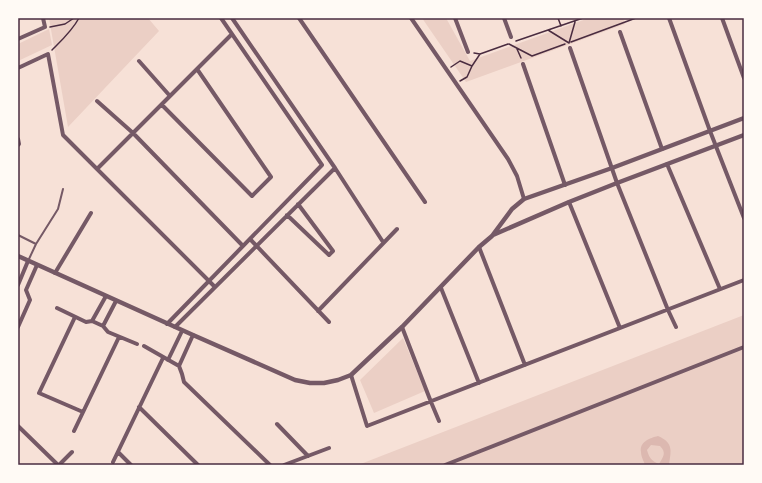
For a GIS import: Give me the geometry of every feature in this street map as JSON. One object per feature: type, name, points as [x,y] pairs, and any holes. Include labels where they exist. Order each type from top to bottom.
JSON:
[{"type":"street","points":[[18,39],[45,27],[43,18]]},
{"type":"street","points":[[167,324],[322,165],[221,18]]},
{"type":"street","points":[[232,18],[335,168],[383,242]]},
{"type":"street","points":[[299,18],[425,202]]},
{"type":"street","points":[[411,18],[508,159],[517,176],[524,199]]},
{"type":"street","points":[[455,18],[468,52]]},
{"type":"street","points":[[504,18],[510,37]]},
{"type":"street","points":[[668,18],[744,218]]},
{"type":"street","points":[[722,18],[744,78]]},
{"type":"street","points":[[620,32],[662,149]]},
{"type":"street","points":[[97,169],[232,34]]},
{"type":"street","points":[[570,48],[617,183],[676,327]]},
{"type":"street","points":[[18,68],[48,54],[64,135],[215,287]]},
{"type":"street","points":[[139,61],[170,96]]},
{"type":"street","points":[[523,62],[565,185]]},
{"type":"street","points":[[162,105],[252,196],[271,177],[197,69]]},
{"type":"street","points":[[97,101],[133,133],[243,246]]},
{"type":"street","points":[[18,256],[193,336],[295,380],[310,383],[324,383],[351,375],[441,288],[492,236],[512,210],[524,199],[612,168],[744,118]]},
{"type":"street","points":[[492,236],[569,202],[744,135]]},
{"type":"street","points":[[18,139],[18,145]]},
{"type":"street","points":[[667,164],[720,289]]},
{"type":"street","points":[[175,327],[335,168]]},
{"type":"street","points":[[569,202],[620,328]]},
{"type":"street","points":[[288,215],[329,255],[332,252],[298,204]]},
{"type":"street","points":[[55,273],[92,213]]},
{"type":"street","points":[[318,310],[397,229]]},
{"type":"street","points":[[250,239],[329,322]]},
{"type":"street","points":[[480,247],[525,365]]},
{"type":"street","points":[[18,327],[30,300],[26,290],[18,286],[28,261]]},
{"type":"street","points":[[26,290],[37,265]]},
{"type":"street","points":[[351,375],[367,426],[744,280]]},
{"type":"street","points":[[441,288],[479,383]]},
{"type":"street","points":[[92,321],[106,296]]},
{"type":"street","points":[[103,326],[116,300]]},
{"type":"street","points":[[57,308],[86,322],[92,321],[103,326],[108,332],[137,344]]},
{"type":"street","points":[[75,317],[39,393],[83,412]]},
{"type":"street","points":[[402,327],[439,421]]},
{"type":"street","points":[[168,360],[182,330]]},
{"type":"street","points":[[179,366],[193,336]]},
{"type":"street","points":[[74,431],[119,337]]},
{"type":"street","points":[[144,346],[179,366],[184,382],[270,465]]},
{"type":"street","points":[[445,465],[744,347]]},
{"type":"street","points":[[113,462],[163,358]]},
{"type":"street","points":[[139,407],[198,465]]},
{"type":"street","points":[[277,424],[308,456]]},
{"type":"street","points":[[18,426],[58,465],[72,452]]},
{"type":"street","points":[[284,465],[329,448]]},
{"type":"street","points":[[118,452],[131,465]]},
{"type":"lane","points":[[28,261],[36,244],[58,209],[63,189]]},
{"type":"lane","points":[[18,235],[36,244]]},
{"type":"path","points":[[45,27],[65,24],[74,18]]},
{"type":"path","points":[[48,54],[66,36],[79,18]]},
{"type":"path","points":[[558,18],[561,26]]},
{"type":"path","points":[[468,52],[480,54],[583,18]]},
{"type":"path","points":[[517,49],[523,62],[532,56],[636,18]]},
{"type":"path","points":[[569,43],[576,21]]},
{"type":"path","points":[[548,30],[569,43]]},
{"type":"path","points":[[509,44],[532,56]]},
{"type":"path","points":[[456,84],[467,77],[480,54]]},
{"type":"path","points":[[447,70],[460,61],[472,66]]},
{"type":"shaded area","points":[[49,18],[148,18],[159,31],[68,127]]},
{"type":"shaded area","points":[[422,18],[446,18],[470,61],[589,18],[623,18],[625,24],[466,82]]},
{"type":"shaded area","points":[[49,29],[52,45],[18,61],[18,44]]},
{"type":"shaded area","points":[[744,315],[744,465],[358,465]]},
{"type":"shaded area","points":[[403,338],[425,391],[374,413],[360,380]]},
{"type":"shaded area","points":[[658,436],[669,445],[671,452],[669,465],[645,465],[641,454],[643,443]],"holes":[[[651,445],[660,446],[664,453],[659,464],[654,462],[647,450]]]}]
